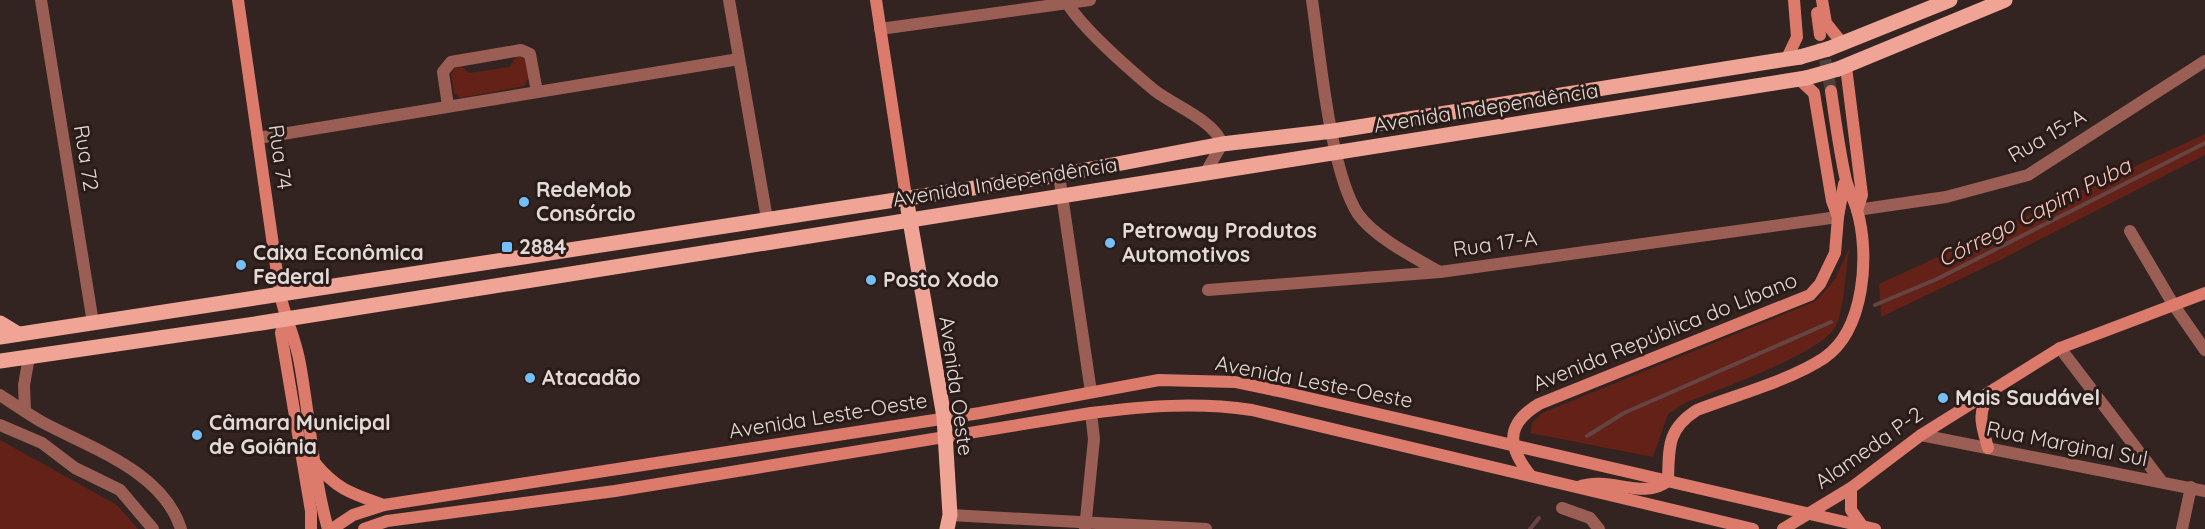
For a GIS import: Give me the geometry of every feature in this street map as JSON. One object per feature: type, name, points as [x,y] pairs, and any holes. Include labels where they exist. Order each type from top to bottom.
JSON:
[{"type":"main road","name":"Rua 74","points":[[238,0],[280,294],[285,319],[293,332],[315,463],[330,529]]},
{"type":"main road","name":"Avenida Oeste","points":[[876,0],[909,219],[944,417],[949,522]]},
{"type":"main road","points":[[1793,58],[1797,36],[1794,0]]},
{"type":"main road","points":[[1815,0],[1830,42]]},
{"type":"main road","points":[[1822,0],[1830,42]]},
{"type":"main road","name":"Avenida Independência","points":[[0,337],[1059,174],[1222,144],[1333,131],[1793,58],[1830,42],[1950,0]]},
{"type":"main road","name":"Avenida Independência","points":[[0,361],[285,319],[1803,78],[1842,68],[2004,0]]},
{"type":"main road","name":"Avenida República do Líbano","points":[[1842,68],[1862,195],[1857,210]]},
{"type":"main road","name":"Avenida República do Líbano","points":[[1803,78],[1814,93],[1832,201],[1838,217]]},
{"type":"main road","name":"Avenida República do Líbano","points":[[1668,481],[1672,436],[1685,418],[1697,410],[1805,369],[1824,358],[1846,335],[1862,290],[1863,263],[1857,210],[1845,177],[1831,91]]},
{"type":"main road","points":[[1554,95],[1557,117]]},
{"type":"main road","name":"Avenida República do Líbano","points":[[1513,445],[1517,423],[1524,413],[1539,404],[1810,295],[1825,274],[1835,253],[1845,177]]},
{"type":"main road","name":"Alameda P-2","points":[[1783,529],[1851,488],[1921,435],[2060,348],[2205,293]]},
{"type":"main road","name":"Rua 74","points":[[285,319],[281,333],[311,511],[311,529]]},
{"type":"main road","points":[[0,323],[18,334]]},
{"type":"main road","name":"Avenida Leste-Oeste","points":[[330,529],[353,515],[384,505],[944,417],[1159,380],[1235,382],[1869,528]]},
{"type":"main road","points":[[1988,448],[1980,418],[1982,406],[1992,390]]},
{"type":"main road","name":"Avenida Leste-Oeste","points":[[364,529],[387,521],[615,491],[1091,413],[1160,404],[1196,404],[1242,409],[1753,529]]},
{"type":"main road","points":[[1513,445],[1516,456],[1531,476]]},
{"type":"main road","name":"Avenida Leste-Oeste","points":[[315,463],[330,480],[343,490],[384,505]]},
{"type":"main road","points":[[1577,487],[1596,482],[1654,489],[1668,481]]},
{"type":"main road","points":[[1851,488],[1851,510],[1869,528]]},
{"type":"main road","points":[[370,529],[387,521]]},
{"type":"street","name":"Rua 72","points":[[41,0],[93,323]]},
{"type":"street","points":[[729,0],[767,219]]},
{"type":"street","points":[[880,29],[1090,0]]},
{"type":"street","name":"Rua 17-A","points":[[1312,0],[1333,131],[1349,195],[1359,214],[1407,253],[1440,272],[1838,217]]},
{"type":"street","points":[[1066,2],[1100,39],[1152,88],[1178,108],[1203,120],[1220,137],[1222,144],[1206,172]]},
{"type":"street","points":[[448,106],[443,72],[451,62],[521,50],[530,54],[537,92]]},
{"type":"street","points":[[258,138],[739,59]]},
{"type":"street","name":"Rua 15-A","points":[[1857,210],[1946,197],[2028,175],[2205,61]]},
{"type":"street","points":[[1059,174],[1091,392]]},
{"type":"street","points":[[2130,231],[2173,304],[2205,350]]},
{"type":"street","points":[[1208,290],[1440,272]]},
{"type":"street","points":[[2060,348],[2162,482]]},
{"type":"street","points":[[25,411],[24,385],[29,357]]},
{"type":"street","points":[[0,395],[135,473],[168,505],[181,529]]},
{"type":"street","points":[[1086,526],[1094,439],[1091,413]]},
{"type":"street","points":[[0,425],[42,443],[75,468],[120,489],[153,529]]},
{"type":"street","name":"Rua Marginal Sul","points":[[1921,435],[2205,491]]},
{"type":"street","points":[[2182,529],[2191,487]]},
{"type":"street","points":[[1562,508],[1590,518],[1599,529]]},
{"type":"street","points":[[949,522],[1206,529]]},
{"type":"shaded area","points":[[521,56],[526,59],[529,78],[524,86],[460,98],[454,93],[451,74],[455,68],[462,67],[469,73],[510,67],[515,58]]},
{"type":"shaded area","points":[[2205,134],[2205,155],[2000,260],[1881,317],[1879,284]]},
{"type":"shaded area","points":[[1849,249],[1839,319],[1827,337],[1791,359],[1685,403],[1668,414],[1653,457],[1530,433],[1532,423],[1542,413],[1816,301],[1835,279]]},
{"type":"shaded area","points":[[0,440],[117,505],[138,529],[0,529]]},
{"type":"waterway","name":"Córrego Capim Puba","points":[[1875,305],[1937,279],[2205,143]]},
{"type":"waterway","name":"Córrego Capim Puba","points":[[1587,436],[1624,413],[1831,322]]},
{"type":"waterway","name":"Córrego Capim Puba","points":[[1530,529],[1539,518]]},
{"type":"tunnel","points":[[1822,42],[1831,91]]},
{"type":"place","name":"RedeMob Consórcio","points":[[524,202]]},
{"type":"place","name":"Petroway Produtos Automotivos","points":[[1110,243]]},
{"type":"place","name":"2884","points":[[507,247]]},
{"type":"place","name":"Caixa Econômica Federal","points":[[241,265]]},
{"type":"place","name":"Posto Xodo","points":[[871,280]]},
{"type":"place","name":"Atacadão","points":[[530,378]]},
{"type":"place","name":"Mais Saudável","points":[[1943,398]]},
{"type":"place","name":"Câmara Municipal de Goiânia","points":[[197,435]]}]
